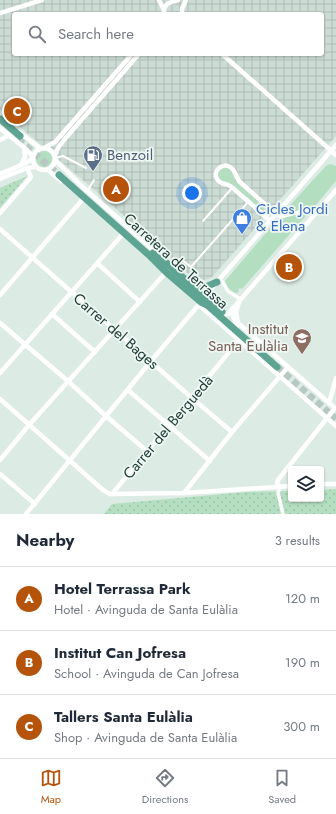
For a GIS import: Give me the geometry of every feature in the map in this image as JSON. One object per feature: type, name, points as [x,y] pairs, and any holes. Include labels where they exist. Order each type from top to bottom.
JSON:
[{"type":"main road","points":[[0,119],[19,137],[0,124]]},
{"type":"main road","name":"Carretera de Terrassa","points":[[167,261],[158,258],[60,173],[166,272],[203,304],[278,365],[225,316],[203,304],[188,282],[167,261]]},
{"type":"main road","points":[[188,282],[198,287],[204,287],[218,280]]},
{"type":"street","points":[[0,13],[42,0]]},
{"type":"street","points":[[159,0],[164,12]]},
{"type":"street","points":[[164,0],[178,3],[183,12]]},
{"type":"street","points":[[183,12],[186,0]]},
{"type":"street","points":[[164,12],[167,4],[174,1]]},
{"type":"street","points":[[36,167],[33,158],[34,153],[55,142],[130,56]]},
{"type":"street","points":[[0,180],[27,168],[36,167],[42,170],[48,170],[54,165],[59,146],[137,56]]},
{"type":"street","points":[[224,56],[336,155]]},
{"type":"street","points":[[0,116],[42,148],[49,149],[55,158],[87,191],[167,261]]},
{"type":"street","points":[[0,128],[24,148],[33,158]]},
{"type":"street","points":[[0,140],[8,134]]},
{"type":"street","points":[[26,514],[151,362],[203,304],[218,280],[336,145]]},
{"type":"street","points":[[21,165],[26,154],[24,148]]},
{"type":"street","points":[[0,174],[28,162],[33,158]]},
{"type":"street","points":[[270,221],[233,188],[217,181],[216,171],[220,167],[226,165],[232,167],[236,178],[280,217],[311,209],[316,212]]},
{"type":"street","points":[[0,213],[31,177],[27,168]]},
{"type":"street","points":[[0,460],[29,425],[166,272],[48,170]]},
{"type":"street","points":[[225,316],[336,190]]},
{"type":"street","points":[[0,295],[82,200]]},
{"type":"street","name":"Carrer del Bages","points":[[0,229],[232,432]]},
{"type":"street","points":[[0,373],[122,235]]},
{"type":"street","points":[[97,263],[140,302]]},
{"type":"street","points":[[218,280],[228,291],[240,299]]},
{"type":"street","points":[[240,299],[236,312],[238,323],[335,408],[278,480],[278,493],[283,514]]},
{"type":"street","points":[[203,304],[239,340],[336,426]]},
{"type":"street","points":[[232,309],[237,326]]},
{"type":"street","points":[[52,314],[95,352]]},
{"type":"street","points":[[0,323],[148,452]]},
{"type":"street","name":"Carrer del Berguedà","points":[[112,494],[239,340]]},
{"type":"street","points":[[184,493],[232,432],[288,367]]},
{"type":"street","points":[[329,403],[336,378]]},
{"type":"street","points":[[128,390],[210,461]]},
{"type":"street","points":[[0,399],[106,492],[112,494],[184,493],[288,486]]},
{"type":"street","points":[[0,474],[34,504]]},
{"type":"street","points":[[324,484],[336,484]]},
{"type":"lane","points":[[55,158],[63,156],[86,168]]},
{"type":"lane","points":[[87,191],[94,180]]},
{"type":"lane","points":[[203,222],[233,188]]},
{"type":"lane","points":[[167,261],[181,259],[191,267],[248,201]]},
{"type":"shaded area","points":[[0,0],[336,0],[336,136],[213,276],[209,279],[197,281],[194,279],[104,198],[0,110]]},
{"type":"green space","points":[[41,151],[47,151],[52,156],[50,165],[47,167],[41,167],[36,162],[36,156]]},
{"type":"green space","points":[[330,164],[336,166],[336,181],[314,207],[282,214],[326,166]]},
{"type":"green space","points":[[223,168],[229,169],[235,181],[269,211],[267,214],[231,184],[222,182],[219,179],[219,171]]},
{"type":"green space","points":[[27,176],[0,208],[0,188]]},
{"type":"green space","points":[[310,211],[242,289],[240,288],[238,290],[239,292],[236,293],[230,290],[225,281],[278,219]]},
{"type":"green space","points":[[336,489],[336,514],[104,514],[112,504],[246,492],[288,491],[288,502],[324,502],[324,490]]},
{"type":"tunnel","points":[[18,139],[59,175]]},
{"type":"tunnel","points":[[277,367],[336,419]]},
{"type":"place","name":"Tallers Santa Eulàlia","points":[[17,111]]},
{"type":"place","name":"Benzoil","points":[[93,172]]},
{"type":"place","name":"Hotel Terrassa Park","points":[[116,189]]},
{"type":"place","name":"Cicles Jordi & Elena","points":[[242,235]]},
{"type":"place","name":"Institut Can Jofresa","points":[[289,267]]},
{"type":"place","name":"Institut Santa Eulàlia","points":[[302,355]]}]
